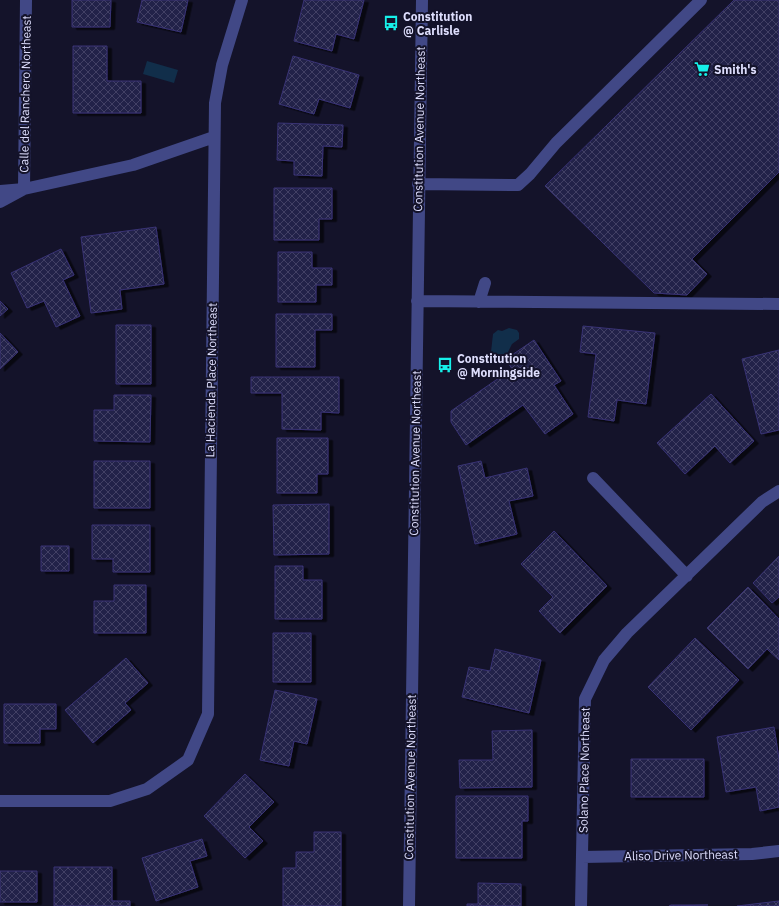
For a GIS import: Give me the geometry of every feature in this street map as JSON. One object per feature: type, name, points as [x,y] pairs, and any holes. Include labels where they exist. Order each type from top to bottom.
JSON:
[{"type":"street","name":"Calle del Ranchero Northeast","points":[[24,189],[26,0]]},
{"type":"street","name":"La Hacienda Place Northeast","points":[[0,801],[110,801],[147,790],[188,760],[208,714],[215,103],[222,65],[242,0]]},
{"type":"street","name":"Constitution Avenue Northeast","points":[[408,906],[422,0]]},
{"type":"street","points":[[418,184],[518,185],[530,174],[556,143],[620,78],[702,0]]},
{"type":"street","points":[[0,191],[24,189],[134,165],[214,137]]},
{"type":"street","points":[[0,202],[24,189]]},
{"type":"street","points":[[479,302],[485,283]]},
{"type":"street","points":[[417,301],[779,304]]},
{"type":"street","points":[[593,478],[686,576]]},
{"type":"street","name":"Solano Place Northeast","points":[[581,906],[585,699],[604,660],[628,633],[762,502],[779,491]]},
{"type":"street","name":"Aliso Drive Northeast","points":[[582,857],[752,854],[779,850]]},
{"type":"water","points":[[147,61],[178,70],[174,83],[143,74]]},
{"type":"water","points":[[509,328],[517,330],[519,333],[519,339],[512,344],[506,356],[497,357],[491,352],[493,334],[498,330],[502,331]]},
{"type":"building","points":[[72,0],[111,0],[110,27],[72,27]]},
{"type":"building","points":[[142,0],[188,0],[181,32],[137,22]]},
{"type":"building","points":[[304,0],[364,0],[354,39],[336,34],[332,51],[294,41]]},
{"type":"building","points":[[734,0],[779,0],[779,172],[692,259],[707,274],[687,295],[654,293],[545,186]]},
{"type":"building","points":[[73,46],[107,46],[107,81],[141,81],[141,113],[73,113]]},
{"type":"building","points":[[293,56],[359,75],[350,108],[319,99],[314,114],[279,104]]},
{"type":"building","points":[[278,123],[343,125],[342,147],[323,146],[322,176],[294,175],[294,161],[277,160]]},
{"type":"building","points":[[274,188],[332,188],[332,219],[319,219],[319,240],[274,240]]},
{"type":"building","points":[[156,227],[164,284],[120,290],[122,309],[91,313],[81,237]]},
{"type":"building","points":[[61,249],[74,275],[63,280],[80,316],[56,327],[44,301],[27,308],[11,273]]},
{"type":"building","points":[[278,252],[312,252],[312,268],[332,268],[332,285],[316,285],[316,302],[278,302]]},
{"type":"building","points":[[0,301],[8,309],[0,316]]},
{"type":"building","points":[[276,314],[332,314],[332,330],[315,330],[315,367],[276,367]]},
{"type":"building","points":[[116,325],[151,325],[151,384],[116,384]]},
{"type":"building","points":[[583,326],[655,333],[646,404],[617,400],[614,421],[588,417],[596,354],[580,352]]},
{"type":"building","points":[[0,333],[18,352],[0,369]]},
{"type":"building","points":[[534,340],[561,381],[554,385],[573,414],[545,434],[523,405],[466,445],[451,422],[451,411],[512,369],[506,359]]},
{"type":"building","points":[[779,350],[779,430],[761,434],[742,359]]},
{"type":"building","points":[[251,377],[339,377],[339,413],[321,412],[321,430],[282,429],[282,393],[251,393]]},
{"type":"building","points":[[711,394],[754,441],[730,463],[715,446],[685,474],[657,443]]},
{"type":"building","points":[[114,395],[151,395],[150,442],[94,441],[94,410],[114,410]]},
{"type":"building","points":[[277,438],[328,438],[328,474],[317,474],[317,493],[277,493]]},
{"type":"building","points":[[94,461],[150,461],[150,508],[94,508]]},
{"type":"building","points":[[481,461],[485,478],[527,468],[533,496],[509,501],[517,534],[475,544],[458,466]]},
{"type":"building","points":[[329,504],[329,554],[274,555],[273,505]]},
{"type":"building","points":[[92,525],[150,525],[150,572],[113,572],[113,559],[92,559]]},
{"type":"building","points":[[554,531],[607,586],[560,633],[539,611],[553,597],[521,564]]},
{"type":"building","points":[[41,546],[69,546],[69,571],[41,571]]},
{"type":"building","points":[[779,556],[779,597],[772,603],[753,583]]},
{"type":"building","points":[[275,566],[303,566],[303,580],[322,580],[322,619],[275,619]]},
{"type":"building","points":[[114,585],[146,585],[146,633],[94,633],[94,601],[114,601]]},
{"type":"building","points":[[748,587],[779,619],[779,660],[767,649],[748,669],[707,628]]},
{"type":"building","points":[[273,633],[311,633],[311,682],[273,682]]},
{"type":"building","points":[[695,638],[739,680],[691,730],[648,687]]},
{"type":"building","points":[[495,649],[541,660],[529,713],[462,697],[469,667],[490,671]]},
{"type":"building","points":[[126,658],[148,683],[125,703],[131,710],[93,743],[65,710]]},
{"type":"building","points":[[275,690],[317,699],[307,744],[294,741],[289,766],[260,760]]},
{"type":"building","points":[[4,704],[56,704],[56,729],[40,729],[40,743],[4,743]]},
{"type":"building","points":[[774,727],[779,759],[779,807],[760,811],[756,787],[726,792],[717,737]]},
{"type":"building","points":[[532,730],[532,787],[460,788],[459,760],[493,760],[492,731]]},
{"type":"building","points":[[631,759],[704,759],[704,797],[631,797]]},
{"type":"building","points":[[245,774],[274,802],[249,827],[263,841],[245,858],[204,816]]},
{"type":"building","points":[[456,796],[528,796],[528,821],[522,821],[522,858],[456,858]]},
{"type":"building","points":[[314,832],[341,832],[341,906],[283,906],[283,868],[296,868],[296,852],[314,852]]},
{"type":"building","points":[[202,839],[207,856],[190,861],[198,887],[156,901],[142,858]]},
{"type":"building","points":[[54,867],[112,867],[112,901],[130,901],[130,906],[54,906]]},
{"type":"building","points":[[0,871],[37,871],[37,902],[0,902]]},
{"type":"building","points":[[478,883],[521,884],[521,906],[467,906],[467,904],[478,904]]},
{"type":"building","points":[[779,901],[779,906],[737,906]]},
{"type":"building","points":[[671,905],[708,905],[669,906]]},
{"type":"place","name":"Constitution @ Carlisle","points":[[391,23]]},
{"type":"place","name":"Smith's","points":[[702,69]]},
{"type":"place","name":"Constitution @ Morningside","points":[[445,365]]}]
